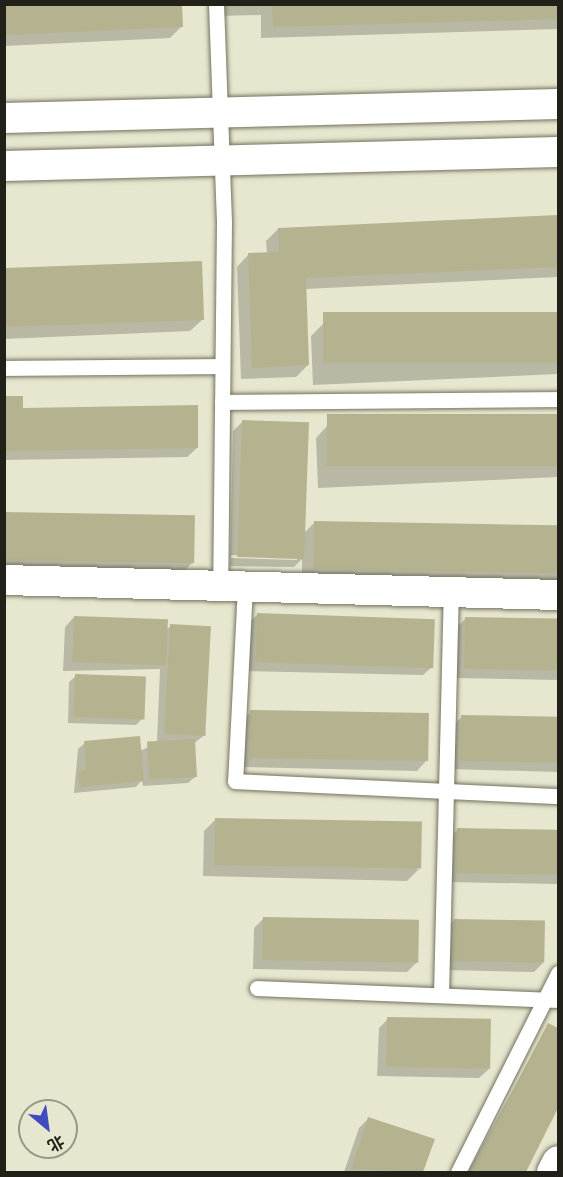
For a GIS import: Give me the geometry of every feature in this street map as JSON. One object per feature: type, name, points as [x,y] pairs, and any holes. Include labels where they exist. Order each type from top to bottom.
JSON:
[{"type":"street","points":[[4,118],[558,104]]},
{"type":"street","points":[[4,166],[558,152]]},
{"type":"street","points":[[4,580],[558,595]]},
{"type":"street","points":[[553,1173],[558,1162]]},
{"type":"lane","points":[[216,4],[223,160],[222,402],[232,586],[235,781],[558,796]]},
{"type":"lane","points":[[4,368],[222,366]]},
{"type":"lane","points":[[222,402],[558,399]]},
{"type":"lane","points":[[441,995],[451,592]]},
{"type":"lane","points":[[458,1173],[552,999],[558,973]]},
{"type":"lane","points":[[256,988],[552,999]]},
{"type":"building","points":[[4,4],[182,4],[183,27],[4,35]]},
{"type":"building","points":[[226,4],[270,4],[270,6],[226,7]]},
{"type":"building","points":[[272,4],[558,4],[558,19],[273,27]]},
{"type":"building","points":[[558,215],[558,267],[306,278],[309,365],[252,368],[248,253],[279,252],[278,228]]},
{"type":"building","points":[[202,261],[204,320],[6,327],[4,268]]},
{"type":"building","points":[[323,312],[558,312],[558,363],[323,363]]},
{"type":"building","points":[[4,396],[23,396],[23,408],[198,405],[198,448],[4,451]]},
{"type":"building","points":[[327,414],[558,414],[558,466],[327,466]]},
{"type":"building","points":[[242,420],[309,422],[304,559],[237,557]]},
{"type":"building","points":[[4,512],[195,515],[194,563],[4,560]]},
{"type":"building","points":[[314,521],[558,525],[557,573],[313,569]]},
{"type":"building","points":[[257,613],[435,619],[433,668],[255,662]]},
{"type":"building","points":[[74,616],[168,619],[166,665],[72,662]]},
{"type":"building","points":[[465,617],[558,619],[557,671],[464,669]]},
{"type":"building","points":[[170,624],[211,626],[205,736],[164,734]]},
{"type":"building","points":[[75,674],[146,676],[144,719],[73,717]]},
{"type":"building","points":[[250,710],[429,713],[428,761],[249,758]]},
{"type":"building","points":[[461,715],[558,717],[557,763],[460,761]]},
{"type":"building","points":[[140,736],[144,781],[80,787],[78,771],[86,770],[84,741]]},
{"type":"building","points":[[195,739],[197,777],[149,779],[147,742]]},
{"type":"building","points":[[215,818],[422,822],[421,869],[214,865]]},
{"type":"building","points":[[457,828],[558,830],[557,875],[456,873]]},
{"type":"building","points":[[263,917],[419,920],[418,963],[262,960]]},
{"type":"building","points":[[454,919],[545,921],[544,963],[453,961]]},
{"type":"building","points":[[387,1017],[491,1019],[490,1069],[386,1067]]},
{"type":"building","points":[[548,1023],[558,1028],[558,1108],[526,1172],[471,1172]]},
{"type":"building","points":[[368,1117],[435,1139],[423,1172],[351,1169]]}]
